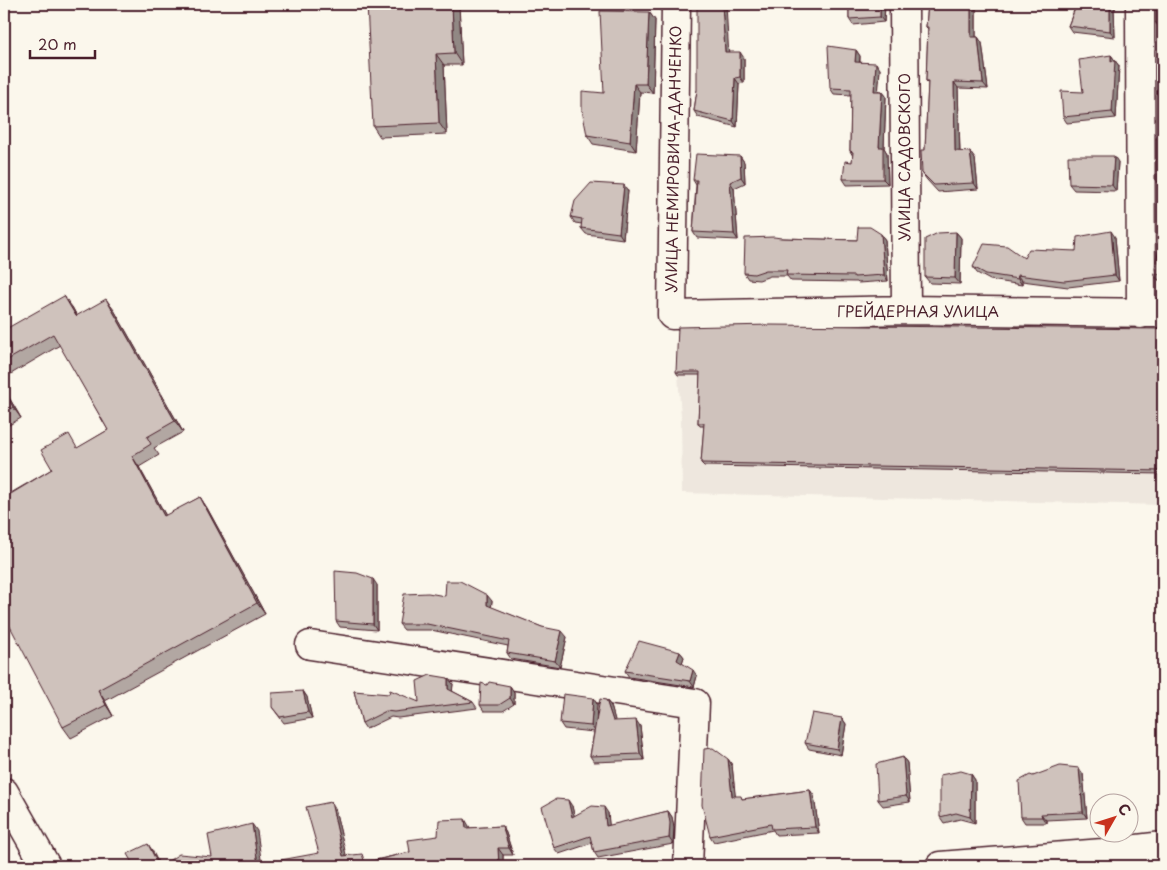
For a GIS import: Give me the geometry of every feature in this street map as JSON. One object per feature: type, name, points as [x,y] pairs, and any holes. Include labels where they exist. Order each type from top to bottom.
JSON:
[{"type":"main road","name":"УЛИЦА НЕМИРОВИЧА-ДАНЧЕНКО","points":[[672,315],[676,4]]},
{"type":"main road","name":"УЛИЦА САДОВСКОГО","points":[[904,4],[906,310]]},
{"type":"main road","points":[[1140,4],[1152,314]]},
{"type":"main road","name":"ГРЕЙДЕРНАЯ УЛИЦА","points":[[672,315],[906,310],[1152,314]]},
{"type":"main road","points":[[310,645],[695,703],[688,866]]},
{"type":"main road","points":[[4,792],[46,866]]},
{"type":"main road","points":[[940,866],[1104,860],[1163,846]]},
{"type":"shaded area","points":[[680,328],[1163,332],[1163,505],[682,493],[681,416],[678,375]]},
{"type":"building","points":[[367,4],[452,4],[454,53],[436,54],[439,123],[373,126]]},
{"type":"building","points":[[697,4],[722,4],[725,52],[740,52],[740,77],[735,78],[733,121],[694,111],[697,90]]},
{"type":"building","points":[[849,4],[880,4],[880,17],[849,19]]},
{"type":"building","points":[[928,4],[971,4],[971,37],[978,37],[983,83],[954,82],[955,151],[970,152],[974,183],[934,185],[922,173],[921,150],[925,150],[928,81],[926,81],[928,27],[926,27]]},
{"type":"building","points":[[1077,4],[1110,4],[1110,31],[1068,26]]},
{"type":"building","points":[[1156,4],[1163,4],[1163,24],[1156,23]]},
{"type":"building","points":[[600,11],[649,12],[646,84],[634,84],[630,142],[587,135],[582,110],[582,91],[604,93]]},
{"type":"building","points":[[828,46],[856,50],[855,62],[876,63],[874,91],[882,91],[879,147],[883,147],[883,179],[843,179],[845,161],[852,162],[853,152],[850,151],[851,89],[830,88]]},
{"type":"building","points":[[1111,55],[1111,62],[1115,60],[1112,112],[1063,117],[1061,91],[1083,92],[1079,60]]},
{"type":"building","points":[[1159,93],[1163,93],[1163,182],[1156,181],[1156,138],[1161,138]]},
{"type":"building","points":[[696,154],[740,156],[741,177],[730,182],[734,234],[693,232],[697,180],[693,180]]},
{"type":"building","points":[[1068,156],[1114,156],[1112,185],[1069,184]]},
{"type":"building","points":[[591,183],[624,185],[619,233],[581,228],[582,219],[571,217],[575,201]]},
{"type":"building","points":[[858,227],[870,227],[881,234],[884,275],[854,277],[786,275],[787,270],[766,270],[754,274],[744,273],[745,238],[774,237],[857,240]]},
{"type":"building","points":[[1111,231],[1115,275],[1064,281],[1017,275],[1018,279],[986,274],[973,267],[984,244],[1007,246],[1024,258],[1029,249],[1076,251],[1077,237]]},
{"type":"building","points":[[956,232],[955,278],[925,277],[925,239],[938,233]]},
{"type":"building","points":[[1163,241],[1163,274],[1154,274],[1160,242]]},
{"type":"building","points":[[64,296],[76,316],[106,299],[175,421],[147,437],[151,444],[132,456],[164,516],[200,497],[257,603],[98,690],[106,705],[63,727],[4,615],[4,498],[52,469],[41,450],[69,434],[77,448],[108,430],[53,334],[4,362],[4,330]]},
{"type":"building","points":[[771,325],[1163,329],[1163,471],[701,463],[704,423],[698,423],[700,372],[676,372],[678,327]]},
{"type":"building","points":[[4,391],[13,407],[4,413]]},
{"type":"building","points":[[335,571],[357,573],[373,579],[373,624],[336,621]]},
{"type":"building","points":[[446,581],[460,581],[487,595],[487,605],[542,627],[562,631],[555,661],[507,653],[509,641],[427,624],[399,624],[404,594],[428,593],[445,596]]},
{"type":"building","points":[[639,641],[680,652],[677,660],[693,670],[690,681],[625,671]]},
{"type":"building","points":[[430,675],[448,678],[448,689],[473,702],[394,712],[386,711],[362,723],[354,691],[389,694],[390,690],[419,702],[417,681]]},
{"type":"building","points":[[489,682],[510,686],[510,698],[499,705],[480,705],[481,683],[487,685]]},
{"type":"building","points":[[303,691],[308,712],[280,717],[272,707],[272,693]]},
{"type":"building","points":[[563,694],[593,698],[591,726],[560,723]]},
{"type":"building","points":[[600,699],[606,700],[613,721],[636,720],[640,754],[590,756]]},
{"type":"building","points":[[812,713],[842,718],[837,749],[805,743]]},
{"type":"building","points":[[713,748],[728,759],[732,796],[741,796],[742,799],[810,790],[815,827],[772,829],[771,824],[710,836],[702,805],[704,749]]},
{"type":"building","points":[[903,757],[906,796],[878,800],[876,764]]},
{"type":"building","points":[[1060,766],[1079,768],[1083,812],[1041,814],[1042,817],[1021,817],[1019,781],[1030,775],[1033,776]]},
{"type":"building","points":[[961,771],[971,774],[970,817],[956,813],[940,817],[940,775]]},
{"type":"building","points":[[556,799],[568,800],[572,817],[592,806],[604,807],[606,826],[668,811],[670,823],[669,838],[594,852],[590,836],[554,848],[542,807]]},
{"type":"building","points":[[331,802],[343,856],[362,854],[365,863],[410,852],[408,840],[438,836],[439,820],[465,819],[466,828],[502,826],[509,848],[498,848],[499,866],[283,866],[281,860],[319,853],[306,807]]},
{"type":"building","points":[[252,824],[258,865],[161,866],[179,854],[212,857],[208,835]]},
{"type":"building","points":[[148,844],[159,866],[134,866],[127,854]]}]
